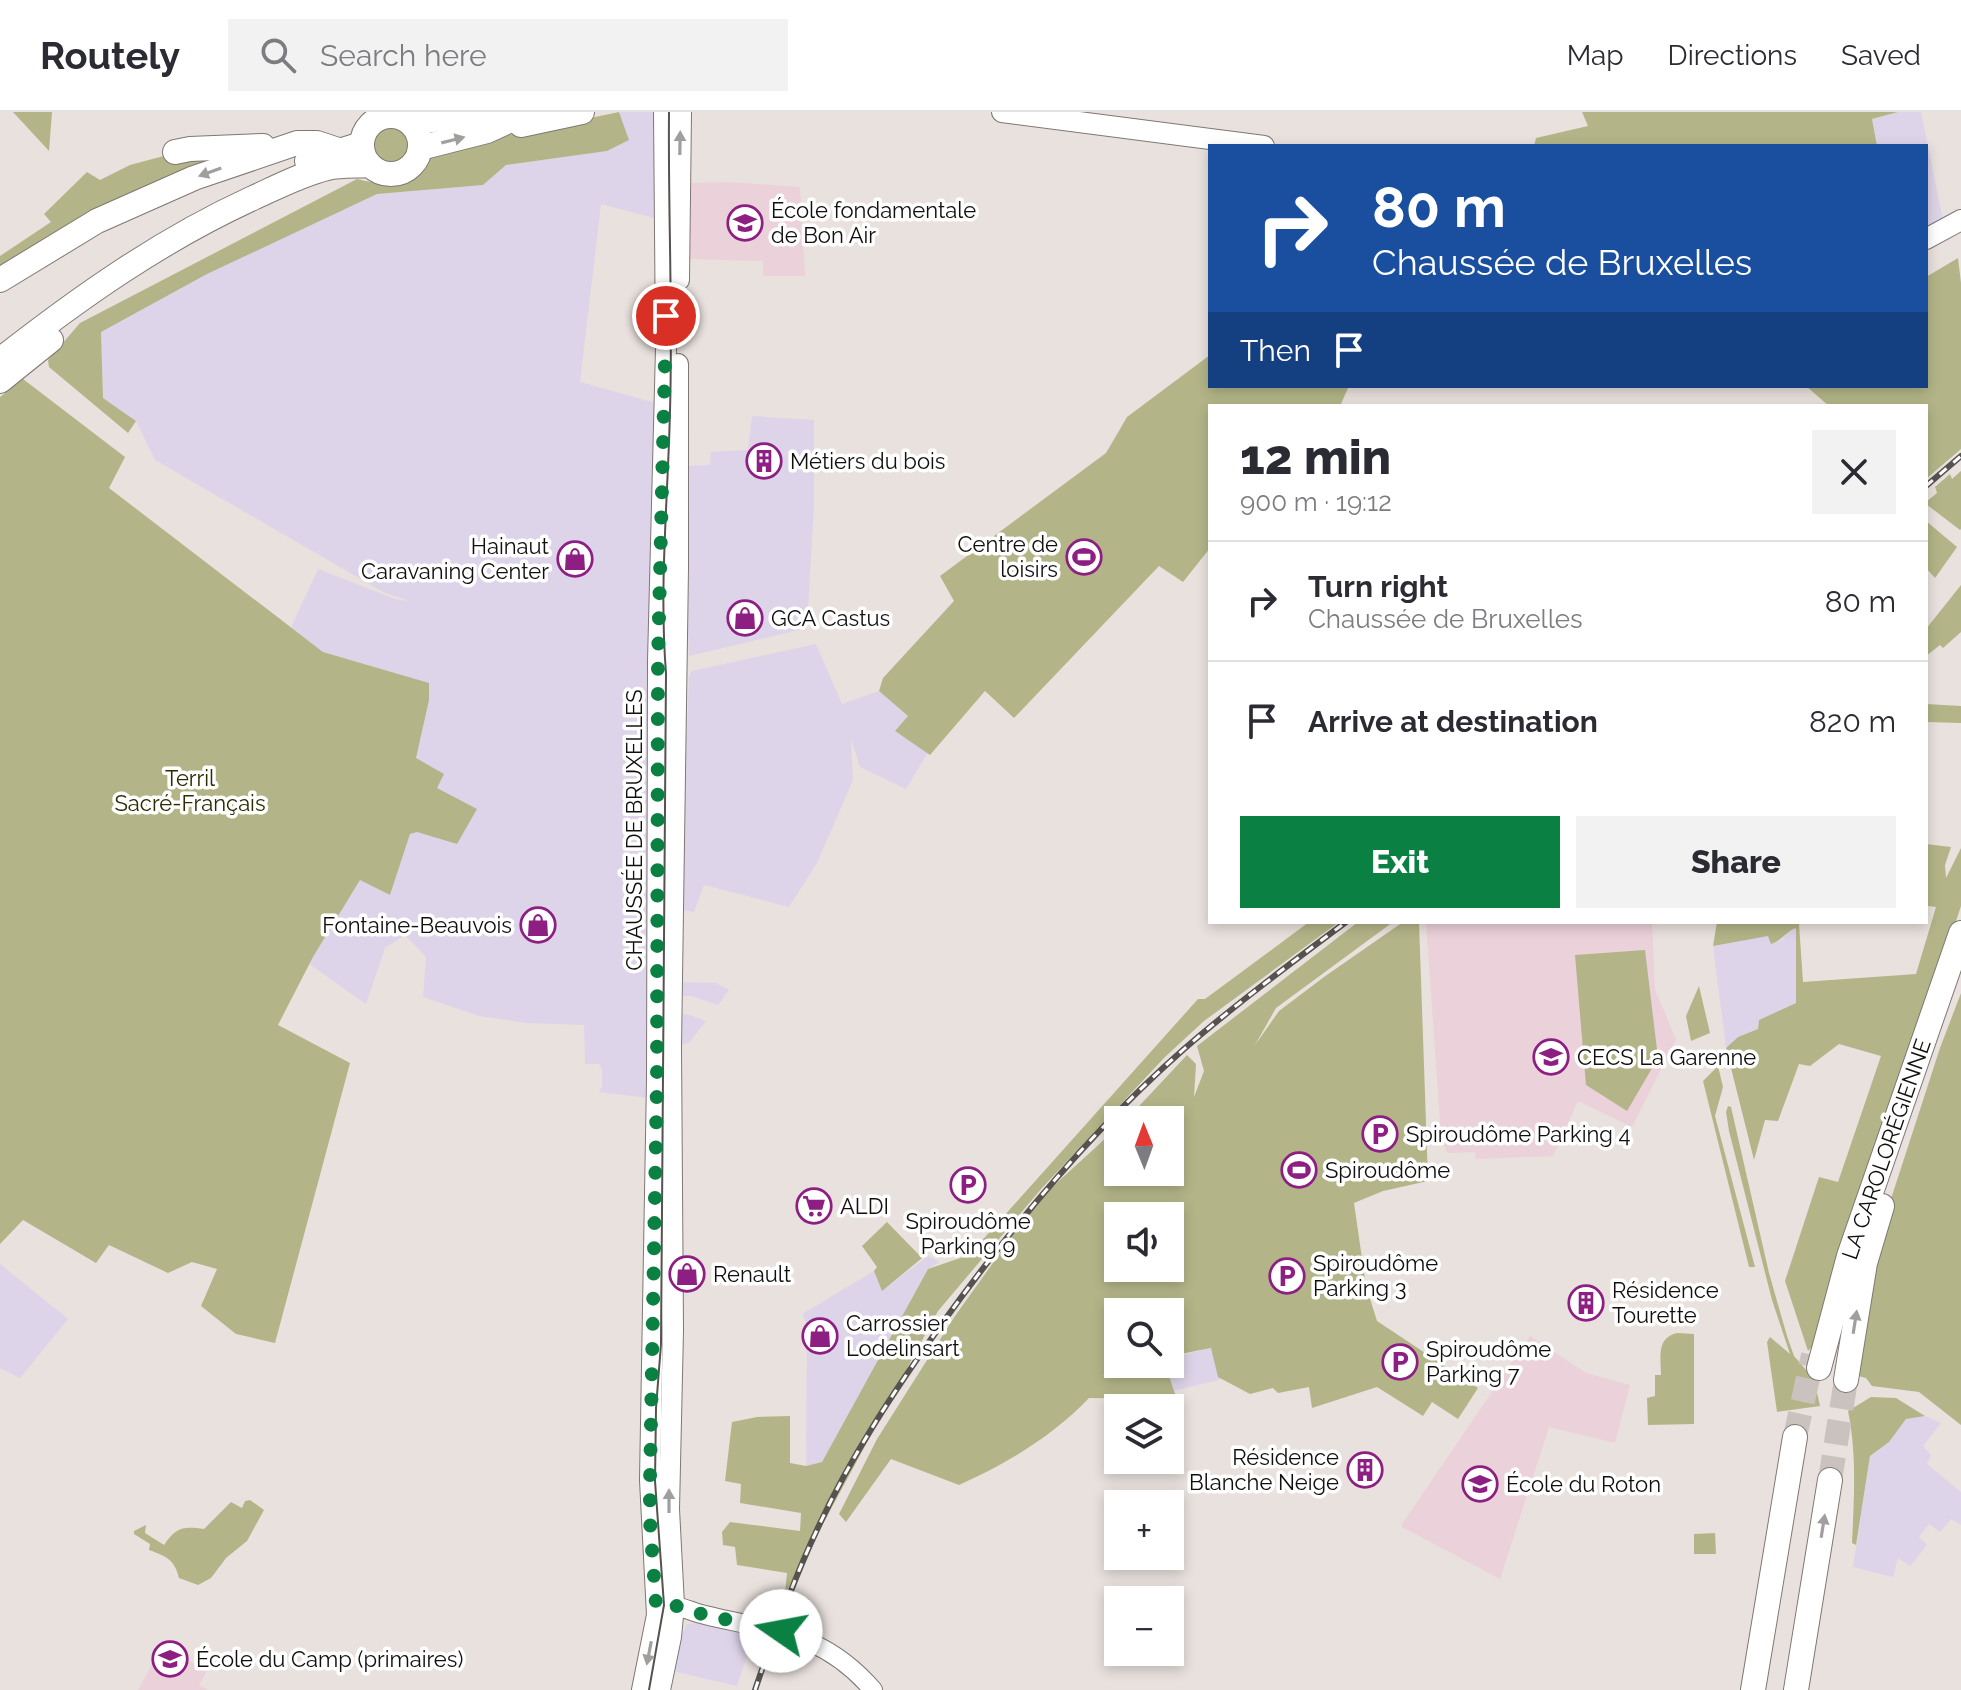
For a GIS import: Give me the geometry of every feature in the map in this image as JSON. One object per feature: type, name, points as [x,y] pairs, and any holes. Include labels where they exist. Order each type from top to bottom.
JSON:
[{"type":"highway","points":[[0,381],[62,331],[144,275],[202,239],[354,157],[366,131],[378,119],[397,117],[411,123],[582,112]]},
{"type":"highway","points":[[175,152],[243,153],[309,142],[354,157],[383,173],[398,173],[409,168],[420,148],[485,119],[529,114]]},
{"type":"highway","points":[[411,123],[417,131],[420,148]]},
{"type":"highway","points":[[0,280],[97,221],[243,153]]},
{"type":"highway","points":[[0,343],[124,252],[163,228],[261,178],[354,157]]},
{"type":"highway","points":[[0,360],[109,279],[167,241],[238,205],[354,157]]},
{"type":"highway","name":"LA CAROLORÉGIENNE","points":[[1816,1362],[1849,1256],[1961,933]]},
{"type":"highway","name":"LA CAROLORÉGIENNE","points":[[1846,1380],[1865,1263],[1888,1185],[1961,977]]},
{"type":"highway","points":[[1753,1690],[1802,1438],[1767,1690]]},
{"type":"highway","points":[[1796,1690],[1830,1480]]},
{"type":"highway","points":[[1808,1690],[1821,1593],[1815,1572]]},
{"type":"main road","name":"CHAUSSÉE DE BRUXELLES","points":[[660,1690],[671,1637],[650,1521],[657,1080],[658,661],[666,348],[664,112]]},
{"type":"main road","name":"CHAUSSÉE DE BRUXELLES","points":[[642,1690],[657,1615],[665,1605],[669,1509],[673,1330],[671,1032],[681,112]]},
{"type":"main road","points":[[1002,112],[1249,144]]},
{"type":"main road","points":[[1928,240],[1961,220]]},
{"type":"main road","points":[[1928,241],[1961,239]]},
{"type":"main road","points":[[665,1605],[767,1627],[808,1641],[831,1652],[858,1672],[873,1690]]},
{"type":"main road","points":[[671,1637],[697,1617],[705,1615]]},
{"type":"shaded area","points":[[619,112],[664,112],[665,216],[654,218],[601,204],[580,382],[663,405],[657,1099],[599,1092],[602,1069],[599,1064],[585,1064],[584,1025],[526,1023],[479,1016],[423,997],[426,957],[405,935],[385,948],[366,1004],[309,964],[360,879],[390,895],[410,834],[476,809],[436,788],[416,758],[368,665],[323,652],[291,627],[318,569],[395,599],[410,601],[383,592],[155,460],[136,421],[103,398],[101,332],[213,267],[377,194],[483,185],[506,165],[607,151],[628,140]]},
{"type":"shaded area","points":[[1898,112],[1921,112],[1928,144],[1877,144],[1872,119]]},
{"type":"shaded area","points":[[1928,146],[1943,220],[1928,225]]},
{"type":"shaded area","name":"École fondamentale de Bon Air","points":[[728,182],[800,187],[805,276],[763,276],[763,261],[687,259],[689,183]]},
{"type":"shaded area","points":[[752,416],[814,420],[814,504],[807,628],[689,656],[682,466],[710,465],[711,452],[748,450]]},
{"type":"shaded area","points":[[816,644],[842,704],[879,691],[908,716],[896,732],[928,753],[906,789],[860,767],[851,739],[853,780],[817,863],[789,907],[704,885],[694,912],[673,908],[667,734],[687,733],[689,676],[692,671]]},
{"type":"shaded area","name":"CECS La Garenne","points":[[1426,924],[1652,924],[1655,990],[1676,1039],[1632,1127],[1578,1101],[1553,1156],[1476,1159],[1475,1152],[1447,1153],[1441,1136]]},
{"type":"shaded area","points":[[1796,927],[1796,1003],[1759,1020],[1758,1029],[1738,1037],[1726,1048],[1713,946],[1769,935],[1771,944],[1782,940]]},
{"type":"shaded area","points":[[665,982],[716,983],[729,990],[718,1005],[691,996],[665,996]]},
{"type":"shaded area","points":[[664,1013],[690,1015],[706,1021],[689,1043],[657,1050]]},
{"type":"shaded area","points":[[928,1256],[939,1262],[928,1269],[822,1462],[806,1466],[807,1324],[802,1314],[874,1271],[883,1290]]},
{"type":"shaded area","points":[[0,1264],[68,1319],[20,1378],[0,1368]]},
{"type":"shaded area","name":"École du Roton","points":[[1530,1336],[1586,1373],[1630,1385],[1615,1443],[1549,1427],[1500,1579],[1402,1527],[1402,1524]]},
{"type":"shaded area","points":[[1211,1348],[1222,1379],[1174,1391],[1170,1378],[1184,1378],[1184,1355]]},
{"type":"shaded area","points":[[1925,1416],[1941,1423],[1923,1446],[1931,1455],[1927,1464],[1961,1492],[1961,1525],[1951,1519],[1940,1532],[1929,1524],[1919,1537],[1927,1545],[1910,1566],[1898,1558],[1893,1577],[1853,1567],[1870,1456],[1889,1442],[1906,1419]]},
{"type":"shaded area","points":[[721,1620],[762,1635],[754,1647],[750,1646],[737,1686],[672,1671],[676,1646],[687,1624]]},
{"type":"shaded area","name":"École du Camp (primaires)","points":[[162,1646],[207,1671],[199,1685],[208,1690],[138,1690]]},
{"type":"green space","points":[[13,112],[52,112],[49,151]]},
{"type":"green space","points":[[619,112],[629,140],[607,151],[506,165],[483,185],[377,194],[207,274],[101,332],[103,398],[136,421],[128,433],[49,367],[48,360],[80,323],[357,179],[380,182],[418,176],[424,161],[442,149]]},
{"type":"green space","points":[[1582,112],[1898,112],[1872,119],[1877,144],[1534,144],[1536,138],[1588,126]]},
{"type":"green space","points":[[391,128],[403,133],[408,145],[403,157],[391,162],[379,157],[374,145],[379,133]]},
{"type":"green space","points":[[190,149],[237,156],[0,269],[0,256],[51,222],[44,214],[87,172],[100,180],[130,165]]},
{"type":"green space","points":[[1958,258],[1961,283],[1961,449],[1928,477],[1928,404],[1827,404],[1808,388],[1928,388],[1928,276]]},
{"type":"green space","name":"Centre de loisirs","points":[[1208,356],[1208,388],[1348,388],[1341,404],[1208,404],[1208,551],[1183,582],[1159,566],[1014,718],[985,691],[930,755],[895,731],[908,716],[879,691],[883,678],[954,601],[940,576],[1106,453],[1127,417]]},
{"type":"green space","name":"Terril Sacré-Français","points":[[23,379],[125,457],[109,488],[323,652],[429,683],[429,700],[416,758],[444,774],[437,788],[477,809],[457,844],[417,832],[410,834],[390,895],[360,880],[313,957],[278,1025],[350,1063],[275,1343],[236,1334],[201,1306],[217,1269],[192,1262],[168,1273],[109,1245],[96,1263],[23,1220],[0,1244],[0,397]]},
{"type":"green space","points":[[1961,471],[1960,530],[1928,506],[1928,500],[1937,493],[1935,487],[1950,474],[1952,479]]},
{"type":"green space","points":[[1928,523],[1957,547],[1935,578],[1928,570]]},
{"type":"green space","points":[[1961,585],[1961,632],[1943,648],[1940,645],[1928,654],[1928,626]]},
{"type":"green space","points":[[1928,704],[1961,706],[1961,723],[1928,722]]},
{"type":"green space","points":[[1928,844],[1951,847],[1945,865],[1946,878],[1961,848],[1961,906],[1816,1343],[1808,1351],[1785,1281],[1819,1177],[1838,1182],[1881,1056],[1839,1044],[1810,1066],[1799,1064],[1778,1121],[1765,1120],[1754,1160],[1726,1048],[1738,1037],[1758,1029],[1759,1020],[1796,1003],[1796,928],[1771,944],[1768,936],[1713,946],[1717,924],[1799,924],[1803,982],[1916,974],[1936,907],[1928,906]]},
{"type":"green space","points":[[1306,924],[1336,924],[1204,1021],[1119,1106],[1104,1106],[1104,1122],[1042,1188],[938,1311],[785,1594],[787,1573],[737,1565],[735,1547],[723,1545],[722,1532],[730,1522],[800,1531],[801,1513],[740,1503],[741,1484],[725,1481],[732,1422],[757,1417],[790,1416],[790,1463],[806,1466],[822,1462],[928,1269],[969,1255],[1198,999],[1205,999]]},
{"type":"green space","name":"Spiroudôme","points":[[1355,924],[1390,924],[1276,1008],[1255,1045],[1279,1011],[1324,977],[1400,924],[1419,924],[1428,1181],[1383,1191],[1354,1203],[1366,1286],[1377,1321],[1478,1388],[1458,1419],[1432,1402],[1423,1416],[1377,1387],[1312,1408],[1309,1387],[1278,1393],[1273,1388],[1250,1394],[1218,1377],[1211,1348],[1184,1353],[1184,1298],[1104,1298],[1104,1375],[1101,1376],[1170,1378],[1175,1394],[1104,1394],[1104,1398],[1089,1398],[1060,1425],[1028,1448],[959,1485],[891,1459],[846,1522],[839,1514],[877,1439],[955,1316],[1038,1200],[1104,1140],[1104,1186],[1184,1186],[1184,1106],[1139,1106],[1187,1055],[1196,1064],[1194,1097],[1204,1071],[1197,1046]]},
{"type":"green space","points":[[1645,950],[1658,1058],[1627,1111],[1586,1085],[1575,955]]},
{"type":"green space","points":[[1699,986],[1710,1033],[1691,1041],[1686,1016]]},
{"type":"green space","points":[[1961,993],[1961,1425],[1919,1392],[1872,1386],[1866,1378],[1850,1374],[1876,1245]]},
{"type":"green space","points":[[1718,1066],[1723,1087],[1715,1116],[1755,1267],[1749,1267],[1703,1081]]},
{"type":"green space","points":[[1728,1106],[1731,1107],[1769,1273],[1787,1336],[1794,1356],[1814,1379],[1820,1406],[1777,1412],[1767,1342],[1770,1337],[1790,1354],[1772,1300],[1729,1131]]},
{"type":"green space","points":[[887,1222],[922,1258],[882,1291],[874,1271],[877,1267],[862,1246]]},
{"type":"green space","points":[[1677,1333],[1694,1334],[1694,1424],[1648,1425],[1647,1398],[1655,1396],[1655,1375],[1661,1375],[1663,1344]]},
{"type":"green space","points":[[1871,1397],[1896,1398],[1925,1416],[1906,1419],[1889,1442],[1870,1456],[1856,1545],[1852,1543],[1854,1460],[1848,1411]]},
{"type":"green space","points":[[250,1500],[264,1510],[247,1541],[226,1558],[211,1578],[198,1585],[179,1578],[169,1560],[149,1550],[150,1544],[134,1534],[146,1525],[145,1533],[164,1545],[172,1534],[181,1529],[204,1529],[231,1502],[242,1508],[245,1501]]},
{"type":"green space","points":[[1715,1533],[1716,1554],[1694,1554],[1694,1534]]},
{"type":"tunnel","points":[[1795,1437],[1813,1355]]},
{"type":"tunnel","points":[[1830,1480],[1846,1380]]},
{"type":"tram line","points":[[649,1690],[664,1605],[655,1481],[661,1344],[664,575],[671,374],[669,112]]},
{"type":"railway","points":[[1928,484],[1961,456]]},
{"type":"railway","points":[[755,1690],[799,1571],[843,1478],[906,1375],[996,1252],[1085,1146],[1150,1080],[1224,1016],[1343,924]]},
{"type":"place","name":"École fondamentale de Bon Air","points":[[745,223]]},
{"type":"place","name":"Métiers du bois","points":[[764,461]]},
{"type":"place","name":"Centre de loisirs","points":[[1084,557]]},
{"type":"place","name":"Hainaut Caravaning Center","points":[[575,559]]},
{"type":"place","name":"GCA Castus","points":[[745,618]]},
{"type":"place","name":"Fontaine-Beauvois","points":[[538,925]]},
{"type":"place","name":"CECS La Garenne","points":[[1551,1057]]},
{"type":"place","name":"Spiroudôme Parking 4","points":[[1380,1134]]},
{"type":"place","name":"Spiroudôme","points":[[1299,1170]]},
{"type":"place","name":"Spiroudôme Parking 9","points":[[968,1185]]},
{"type":"place","name":"ALDI","points":[[814,1206]]},
{"type":"place","name":"Renault","points":[[687,1274]]},
{"type":"place","name":"Spiroudôme Parking 3","points":[[1287,1276]]},
{"type":"place","name":"Résidence Tourette","points":[[1586,1303]]},
{"type":"place","name":"Carrossier Lodelinsart","points":[[820,1336]]},
{"type":"place","name":"Spiroudôme Parking 7","points":[[1400,1362]]},
{"type":"place","name":"Résidence Blanche Neige","points":[[1365,1470]]},
{"type":"place","name":"École du Roton","points":[[1480,1484]]},
{"type":"place","name":"École du Camp (primaires)","points":[[170,1659]]},
{"type":"route","points":[[666,316],[659,567],[657,1080],[650,1480],[656,1605],[670,1604],[705,1615],[781,1631]]}]
